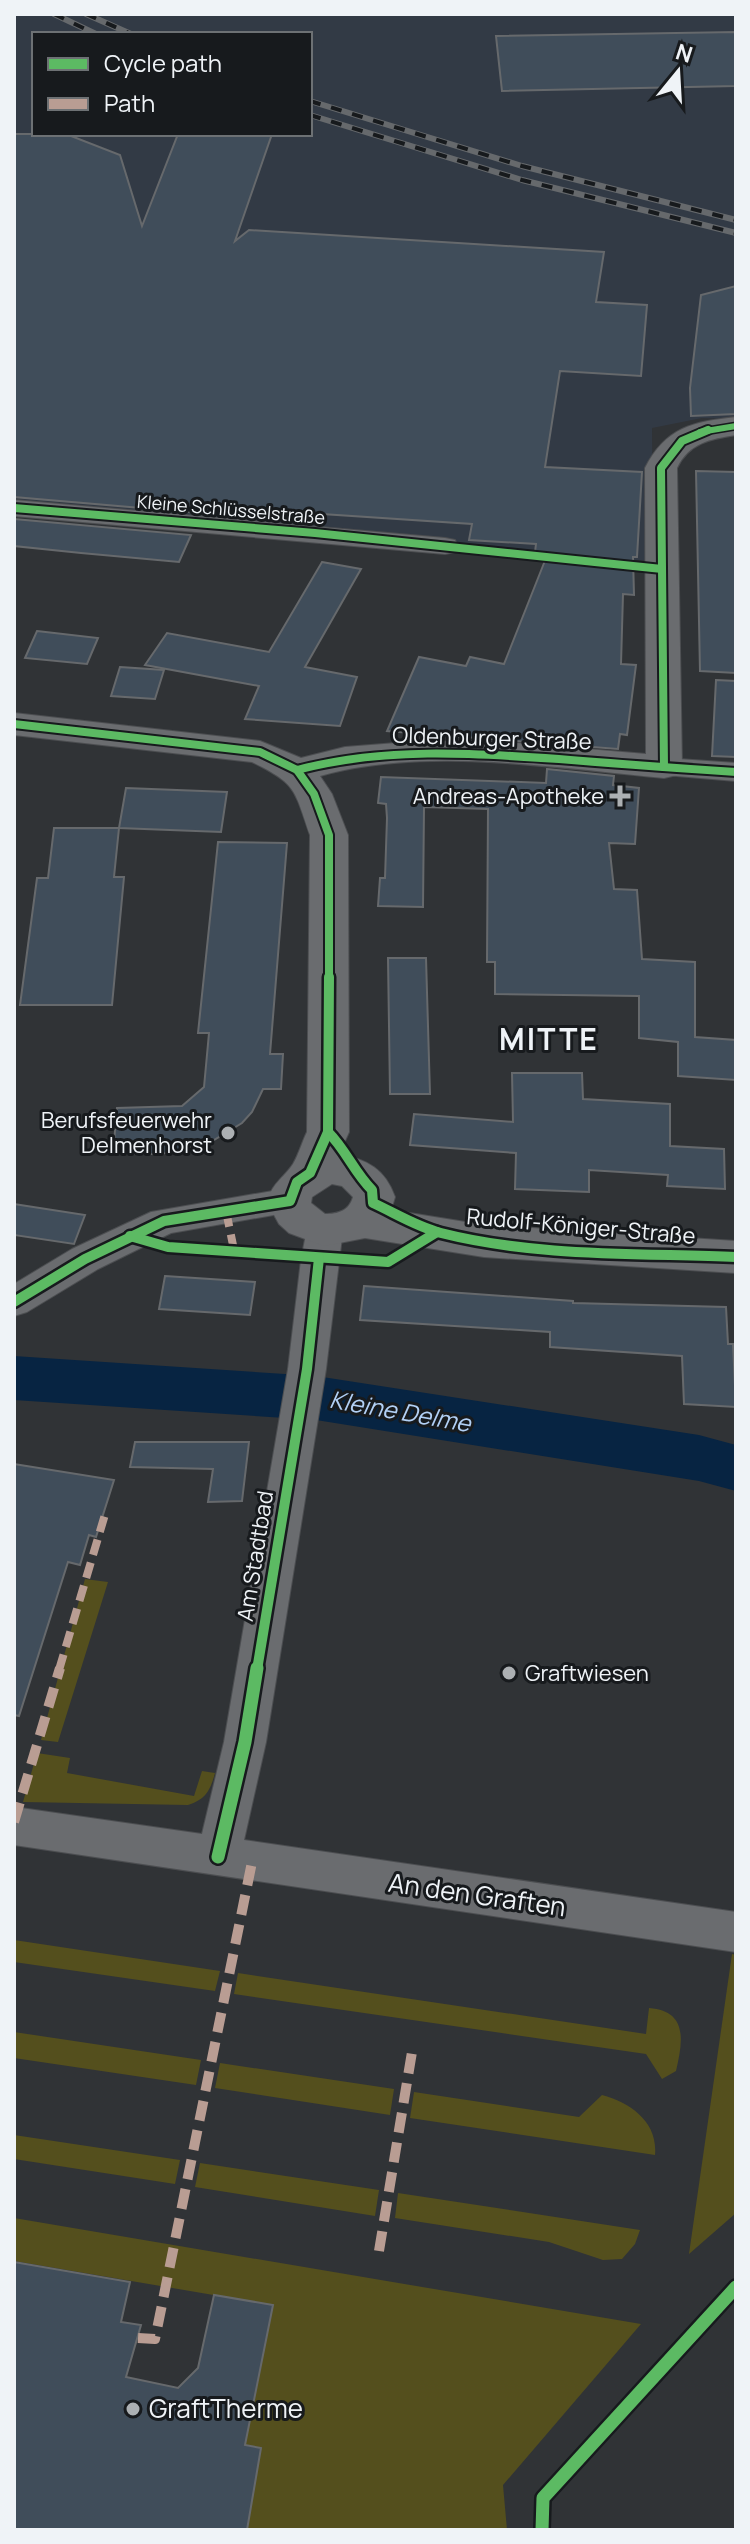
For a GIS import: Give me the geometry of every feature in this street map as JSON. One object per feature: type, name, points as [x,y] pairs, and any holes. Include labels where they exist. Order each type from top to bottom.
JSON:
[{"type":"main road","points":[[664,767],[661,468],[667,453],[684,437],[736,426]]},
{"type":"main road","points":[[14,724],[260,752],[297,770],[314,794],[329,835],[328,1132],[300,1187]]},
{"type":"main road","name":"Oldenburger Straße","points":[[297,770],[341,758],[410,753],[498,755],[664,767]]},
{"type":"main road","points":[[328,1132],[345,1149],[354,1207]]},
{"type":"main road","name":"Rudolf-Königer-Straße","points":[[354,1207],[330,1168],[300,1187],[293,1211],[303,1222],[354,1207],[437,1232],[484,1241],[736,1257]]},
{"type":"street","name":"Kleine Schlüsselstraße","points":[[14,508],[445,546]]},
{"type":"street","name":"Oldenburger Straße","points":[[664,767],[736,772]]},
{"type":"street","points":[[14,1302],[85,1259],[164,1221],[300,1187]]},
{"type":"street","name":"Am Stadtbad","points":[[218,1857],[241,1761],[307,1369],[354,1207]]},
{"type":"street","points":[[14,1826],[218,1857]]},
{"type":"street","name":"An den Graften","points":[[218,1857],[736,1932]]},
{"type":"shaded area","points":[[14,14],[736,14],[736,419],[702,418],[652,428],[653,561],[533,555],[446,542],[14,504]]},
{"type":"shaded area","points":[[85,1579],[108,1582],[58,1742],[41,1740]]},
{"type":"shaded area","points":[[37,1753],[70,1758],[67,1773],[194,1796],[202,1771],[215,1773],[206,1794],[188,1805],[23,1802]]},
{"type":"shaded area","points":[[14,1940],[220,1971],[215,1991],[14,1962]]},
{"type":"shaded area","points":[[732,1954],[736,1955],[736,2213],[689,2254]]},
{"type":"shaded area","points":[[238,1973],[646,2034],[649,2008],[662,2010],[677,2021],[680,2029],[676,2071],[662,2079],[646,2054],[234,1994]]},
{"type":"shaded area","points":[[14,2032],[201,2060],[196,2085],[14,2058]]},
{"type":"shaded area","points":[[220,2063],[394,2089],[390,2115],[215,2088]]},
{"type":"shaded area","points":[[414,2092],[579,2117],[602,2095],[623,2103],[640,2116],[652,2133],[655,2155],[410,2118]]},
{"type":"shaded area","points":[[14,2135],[180,2160],[175,2184],[14,2159]]},
{"type":"shaded area","points":[[200,2163],[379,2190],[375,2216],[195,2187]]},
{"type":"shaded area","points":[[398,2193],[640,2230],[635,2244],[622,2259],[603,2260],[549,2242],[395,2218]]},
{"type":"shaded area","points":[[14,2218],[641,2324],[503,2485],[507,2530],[247,2530],[261,2448],[245,2445],[272,2305],[14,2261]]},
{"type":"building","points":[[736,32],[736,86],[502,91],[496,36]]},
{"type":"building","points":[[14,134],[71,136],[120,155],[142,226],[177,136],[271,136],[235,241],[249,230],[604,252],[596,302],[647,305],[641,376],[560,371],[545,467],[642,472],[637,557],[633,557],[634,595],[623,594],[621,664],[636,665],[627,735],[620,734],[618,749],[387,731],[419,657],[466,666],[470,657],[504,664],[548,553],[535,552],[536,544],[469,540],[472,524],[202,506],[199,513],[14,497]]},
{"type":"building","points":[[736,286],[736,414],[691,416],[690,388],[701,295]]},
{"type":"building","points":[[696,471],[736,472],[736,673],[700,671]]},
{"type":"building","points":[[14,519],[191,535],[179,562],[14,546]]},
{"type":"building","points":[[322,562],[361,569],[305,667],[357,677],[340,726],[245,719],[259,686],[145,665],[167,633],[269,652]]},
{"type":"building","points":[[37,631],[98,638],[87,664],[25,658]]},
{"type":"building","points":[[120,667],[164,670],[155,699],[111,696]]},
{"type":"building","points":[[716,680],[736,681],[736,757],[712,756]]},
{"type":"building","points":[[547,769],[614,776],[613,785],[639,788],[635,844],[609,843],[614,889],[637,890],[642,959],[695,962],[695,1037],[736,1040],[736,1080],[678,1076],[678,1042],[639,1038],[639,996],[495,994],[495,962],[487,962],[488,809],[424,807],[423,907],[378,906],[380,878],[385,878],[387,818],[386,804],[378,803],[381,777],[546,783]]},
{"type":"building","points":[[126,788],[227,792],[221,832],[119,828]]},
{"type":"building","points":[[54,828],[119,828],[114,877],[124,877],[112,1005],[20,1005],[37,878],[48,878]]},
{"type":"building","points":[[218,842],[287,843],[270,1054],[283,1054],[281,1089],[263,1089],[252,1112],[242,1123],[209,1143],[161,1154],[113,1154],[117,1108],[182,1106],[204,1087],[209,1033],[198,1033]]},
{"type":"building","points":[[388,958],[426,958],[430,1094],[390,1094]]},
{"type":"building","points":[[512,1073],[582,1073],[583,1099],[670,1104],[670,1146],[724,1149],[725,1189],[667,1186],[668,1175],[589,1170],[589,1192],[515,1189],[516,1153],[410,1145],[414,1114],[513,1122]]},
{"type":"building","points":[[14,1204],[85,1215],[74,1244],[14,1235]]},
{"type":"building","points":[[165,1276],[255,1282],[250,1315],[159,1309]]},
{"type":"building","points":[[364,1286],[573,1303],[726,1307],[728,1344],[733,1344],[736,1407],[684,1404],[682,1356],[550,1347],[550,1332],[360,1320]]},
{"type":"building","points":[[135,1442],[249,1442],[242,1501],[208,1502],[213,1469],[130,1467]]},
{"type":"building","points":[[14,1464],[114,1480],[96,1537],[89,1535],[80,1565],[68,1562],[19,1716],[14,1715]]},
{"type":"building","name":"GraftTherme","points":[[14,2262],[130,2282],[121,2322],[141,2325],[126,2377],[178,2388],[198,2368],[214,2295],[273,2305],[245,2445],[261,2448],[247,2530],[14,2530]]},
{"type":"waterway","name":"Kleine Delme","points":[[14,1378],[316,1398],[699,1458],[736,1468]]},
{"type":"railway","points":[[54,14],[92,32]]},
{"type":"railway","points":[[86,14],[126,32]]},
{"type":"railway","points":[[312,102],[522,166],[736,220]]},
{"type":"railway","points":[[312,116],[522,180],[736,233]]},
{"type":"marked path","points":[[226,1211],[234,1250]]},
{"type":"marked path","points":[[14,1822],[106,1511]]},
{"type":"marked path","points":[[138,2338],[155,2339],[252,1862]]},
{"type":"marked path","points":[[379,2251],[412,2052]]},
{"type":"cycle path","points":[[664,767],[661,468],[682,441],[701,432],[736,426]]},
{"type":"cycle path","points":[[14,508],[315,533],[662,569]]},
{"type":"cycle path","points":[[14,724],[260,752],[297,770],[341,758],[410,753],[498,755],[736,772]]},
{"type":"cycle path","points":[[14,1302],[85,1259],[164,1221],[290,1201],[297,1182],[310,1173],[328,1132],[329,835],[314,794],[297,770]]},
{"type":"cycle path","points":[[328,1132],[345,1149],[357,1175],[372,1190],[373,1203],[441,1233],[550,1249],[736,1257]]},
{"type":"cycle path","points":[[130,1236],[168,1247],[388,1262],[437,1232]]},
{"type":"cycle path","points":[[218,1857],[245,1742],[307,1369],[319,1258]]},
{"type":"cycle path","points":[[542,2530],[543,2498],[736,2287]]},
{"type":"place","name":"Andreas-Apotheke","points":[[620,796]]},
{"type":"place","name":"Berufsfeuerwehr Delmenhorst","points":[[228,1133]]},
{"type":"place","name":"Graftwiesen","points":[[509,1673]]},
{"type":"place","name":"GraftTherme","points":[[133,2409]]},
{"type":"district","name":"MITTE","points":[[549,1040]]}]
